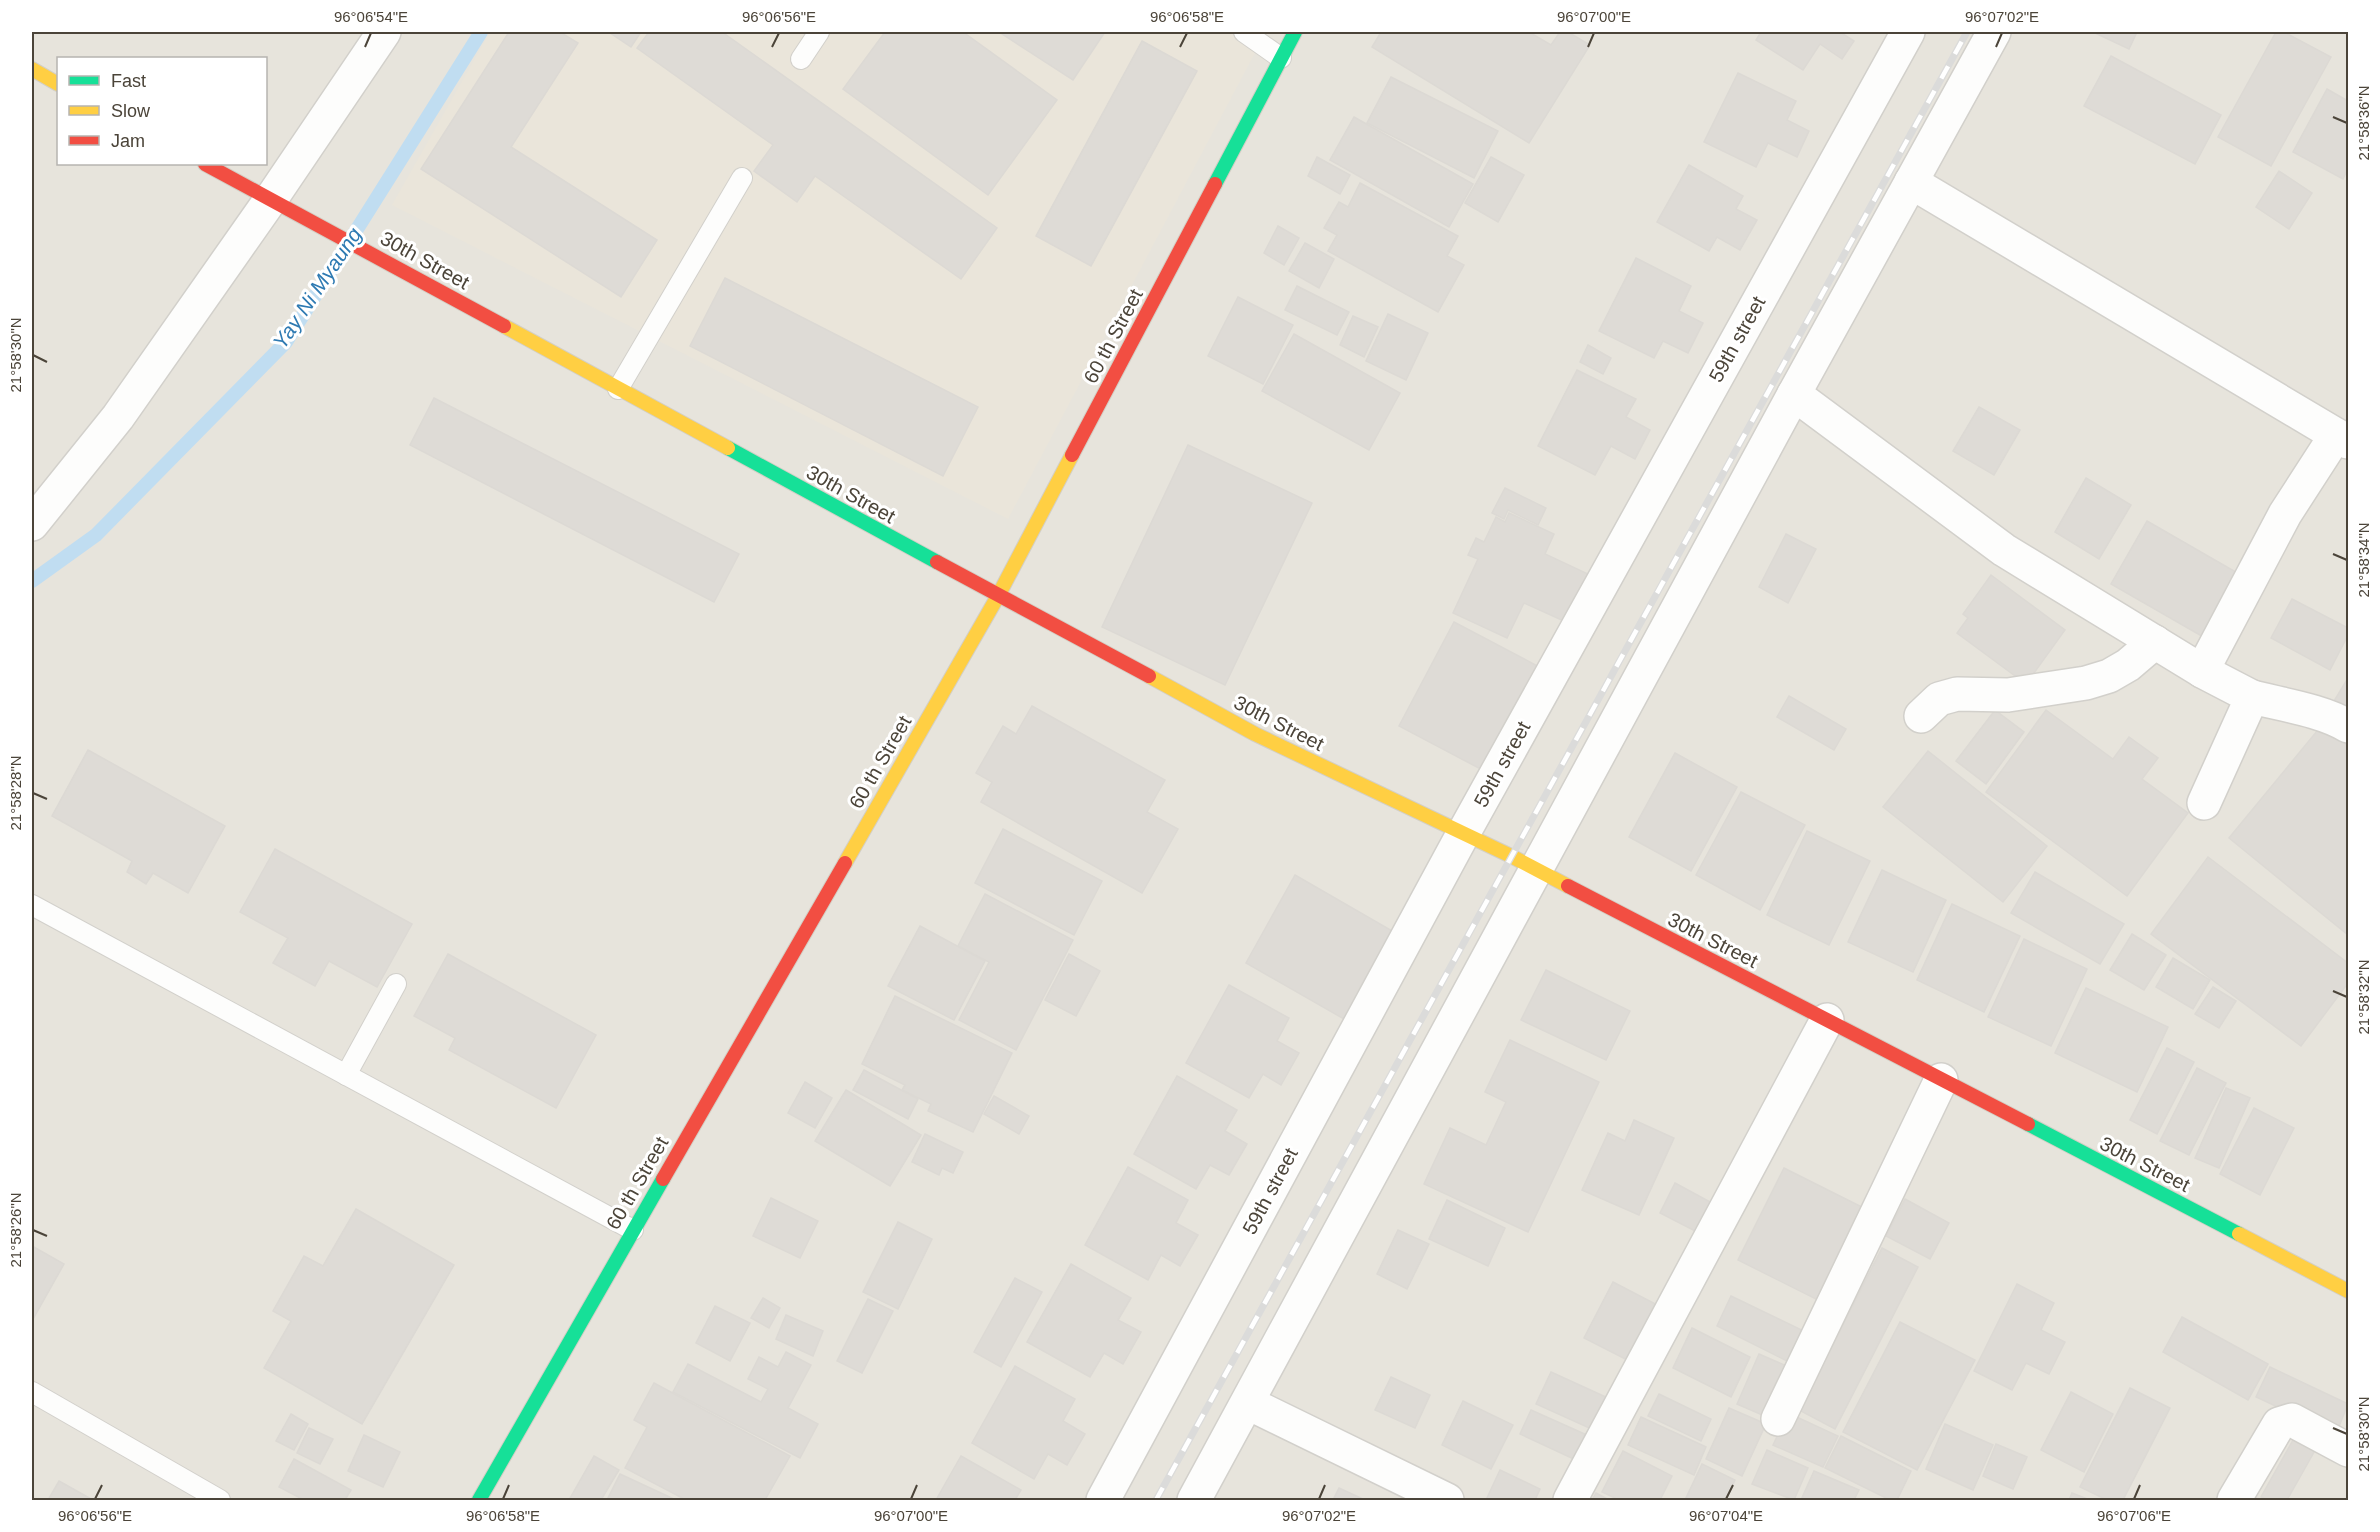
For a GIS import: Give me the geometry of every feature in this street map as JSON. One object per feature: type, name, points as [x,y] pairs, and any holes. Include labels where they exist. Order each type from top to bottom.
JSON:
[{"type":"main road","name":"60 th Street","points":[[479,1500],[998,596],[1295,32]]},
{"type":"main road","points":[[32,69],[57,83]]},
{"type":"main road","name":"30th Street","points":[[207,165],[1255,734],[1536,870],[2349,1291]]},
{"type":"street","points":[[32,524],[282,205],[384,32]]},
{"type":"street","name":"59th street","points":[[1103,1500],[1464,834],[1908,32]]},
{"type":"street","points":[[1194,1500],[1794,394],[1994,32]]},
{"type":"street","points":[[1911,182],[2342,438],[2285,514],[2202,671]]},
{"type":"street","points":[[1794,394],[2004,550],[2202,671],[2252,697],[2300,709],[2349,726]]},
{"type":"street","points":[[1921,716],[1939,699],[1957,694],[2008,695],[2086,683],[2109,676],[2128,665],[2155,642]]},
{"type":"street","points":[[2204,803],[2252,697]]},
{"type":"street","points":[[1570,1500],[1827,1020]]},
{"type":"street","points":[[1778,1419],[1941,1080]]},
{"type":"street","points":[[1248,1403],[1447,1500]]},
{"type":"street","points":[[2234,1500],[2280,1424],[2292,1420],[2349,1450]]},
{"type":"lane","points":[[801,59],[819,32]]},
{"type":"lane","points":[[1244,32],[1281,58]]},
{"type":"lane","points":[[618,389],[742,178]]},
{"type":"lane","points":[[32,905],[633,1230]]},
{"type":"lane","points":[[346,1075],[396,984]]},
{"type":"lane","points":[[32,1392],[220,1500]]},
{"type":"shaded area","points":[[32,32],[2348,32],[2348,1500],[32,1500]]},
{"type":"shaded area","points":[[490,32],[1266,32],[1008,519],[392,205]]},
{"type":"building","points":[[509,32],[560,32],[578,43],[511,147],[657,240],[621,297],[421,169]]},
{"type":"building","points":[[611,32],[641,32],[631,47]]},
{"type":"building","points":[[649,32],[722,32],[997,228],[961,279],[815,176],[797,202],[754,171],[773,145],[637,48]]},
{"type":"building","points":[[885,32],[963,32],[1057,100],[988,195],[843,89]]},
{"type":"building","points":[[999,32],[1105,32],[1073,80]]},
{"type":"building","points":[[1381,32],[1529,32],[1551,45],[1560,32],[1568,32],[1590,45],[1529,143],[1372,47]]},
{"type":"building","points":[[1761,32],[1840,32],[1854,41],[1842,59],[1820,44],[1803,70],[1756,40]]},
{"type":"building","points":[[2093,32],[2137,32],[2129,49]]},
{"type":"building","points":[[2276,32],[2284,32],[2331,57],[2271,166],[2218,137]]},
{"type":"building","points":[[1142,41],[1197,71],[1091,266],[1036,236]]},
{"type":"building","points":[[2111,56],[2221,115],[2195,164],[2084,106]]},
{"type":"building","points":[[1738,73],[1796,101],[1787,120],[1809,131],[1797,157],[1768,143],[1756,167],[1704,142]]},
{"type":"building","points":[[1391,77],[1498,131],[1474,178],[1367,123]]},
{"type":"building","points":[[2327,89],[2348,101],[2348,168],[2343,179],[2293,152]]},
{"type":"building","points":[[1354,117],[1473,184],[1449,227],[1330,160]]},
{"type":"building","points":[[1317,157],[1350,175],[1340,194],[1308,176]]},
{"type":"building","points":[[1491,157],[1524,175],[1498,222],[1465,203]]},
{"type":"building","points":[[1689,165],[1743,196],[1736,209],[1757,220],[1740,250],[1717,237],[1709,251],[1657,222]]},
{"type":"building","points":[[2279,171],[2312,193],[2289,229],[2256,207]]},
{"type":"building","points":[[1360,183],[1458,236],[1447,256],[1464,265],[1438,312],[1328,251],[1337,235],[1324,228],[1339,202],[1348,207]]},
{"type":"building","points":[[1278,226],[1299,238],[1284,265],[1264,253]]},
{"type":"building","points":[[1305,243],[1334,259],[1319,288],[1289,271]]},
{"type":"building","points":[[1636,258],[1691,286],[1679,311],[1703,323],[1688,353],[1663,341],[1654,358],[1599,331]]},
{"type":"building","points":[[725,278],[978,407],[943,476],[690,346]]},
{"type":"building","points":[[1297,286],[1349,312],[1337,335],[1285,310]]},
{"type":"building","points":[[1238,297],[1293,325],[1263,384],[1208,356]]},
{"type":"building","points":[[1388,314],[1428,333],[1406,380],[1366,361]]},
{"type":"building","points":[[1353,316],[1378,327],[1364,357],[1340,345]]},
{"type":"building","points":[[1294,334],[1400,393],[1369,450],[1262,391]]},
{"type":"building","points":[[1588,345],[1611,358],[1603,374],[1580,362]]},
{"type":"building","points":[[1577,370],[1636,399],[1626,417],[1650,430],[1635,459],[1611,446],[1595,475],[1538,446]]},
{"type":"building","points":[[434,398],[739,554],[714,602],[410,445]]},
{"type":"building","points":[[1979,407],[2020,430],[1994,475],[1953,451]]},
{"type":"building","points":[[1188,445],[1312,503],[1225,685],[1102,627]]},
{"type":"building","points":[[2086,478],[2131,505],[2099,559],[2055,532]]},
{"type":"building","points":[[1505,488],[1546,508],[1538,525],[1508,510],[1504,519],[1492,513]]},
{"type":"building","points":[[1509,513],[1554,534],[1545,554],[1588,574],[1566,622],[1524,603],[1507,638],[1453,613],[1478,559],[1468,555],[1476,538],[1484,542],[1496,517],[1505,522]]},
{"type":"building","points":[[2147,521],[2241,575],[2205,638],[2111,584]]},
{"type":"building","points":[[1786,534],[1816,549],[1788,603],[1759,587]]},
{"type":"building","points":[[1991,575],[2065,630],[2026,684],[1957,633],[1968,618],[1963,614]]},
{"type":"building","points":[[2292,599],[2348,628],[2348,635],[2330,670],[2271,638]]},
{"type":"building","points":[[1454,622],[1547,671],[1492,775],[1399,726]]},
{"type":"building","points":[[2348,678],[2348,710],[2334,701]]},
{"type":"building","points":[[1789,696],[1846,729],[1834,750],[1777,717]]},
{"type":"building","points":[[1032,706],[1165,780],[1147,812],[1178,829],[1142,893],[981,802],[992,782],[976,773],[1003,726],[1016,734]]},
{"type":"building","points":[[1995,710],[2024,732],[1986,784],[1956,761]]},
{"type":"building","points":[[2046,710],[2113,759],[2129,737],[2158,758],[2142,779],[2188,813],[2127,896],[1986,792]]},
{"type":"building","points":[[2322,725],[2348,746],[2348,935],[2229,838]]},
{"type":"building","points":[[88,750],[225,826],[188,893],[153,873],[146,884],[127,872],[132,861],[52,816]]},
{"type":"building","points":[[1928,751],[2047,846],[2003,902],[1883,807]]},
{"type":"building","points":[[1675,753],[1737,787],[1691,871],[1629,837]]},
{"type":"building","points":[[1741,792],[1805,825],[1760,910],[1696,875]]},
{"type":"building","points":[[1003,829],[1102,881],[1074,935],[975,883]]},
{"type":"building","points":[[1807,831],[1870,861],[1829,945],[1767,915]]},
{"type":"building","points":[[275,849],[412,924],[377,987],[329,961],[315,986],[273,963],[288,938],[240,912]]},
{"type":"building","points":[[2208,857],[2348,963],[2348,983],[2301,1046],[2151,934]]},
{"type":"building","points":[[1882,870],[1946,900],[1913,972],[1848,942]]},
{"type":"building","points":[[2035,872],[2124,924],[2100,964],[2011,913]]},
{"type":"building","points":[[1295,875],[1394,932],[1344,1019],[1246,963]]},
{"type":"building","points":[[985,894],[1073,940],[1016,1050],[959,1020],[989,962],[958,946]]},
{"type":"building","points":[[1952,904],[2020,936],[1984,1012],[1917,980]]},
{"type":"building","points":[[920,926],[985,961],[954,1020],[888,986]]},
{"type":"building","points":[[2132,934],[2166,955],[2144,990],[2110,970]]},
{"type":"building","points":[[2024,939],[2087,969],[2051,1046],[1988,1017]]},
{"type":"building","points":[[448,954],[596,1035],[556,1108],[449,1050],[455,1038],[414,1016]]},
{"type":"building","points":[[1069,954],[1100,971],[1076,1016],[1045,1000]]},
{"type":"building","points":[[2173,958],[2210,980],[2193,1009],[2156,987]]},
{"type":"building","points":[[1546,970],[1630,1011],[1606,1060],[1521,1020]]},
{"type":"building","points":[[1229,985],[1289,1018],[1277,1041],[1299,1053],[1281,1085],[1263,1074],[1249,1098],[1186,1063]]},
{"type":"building","points":[[2213,987],[2236,1001],[2219,1028],[2195,1014]]},
{"type":"building","points":[[2086,988],[2168,1027],[2137,1092],[2055,1053]]},
{"type":"building","points":[[895,996],[1012,1053],[973,1132],[928,1111],[931,1104],[902,1090],[905,1085],[862,1064]]},
{"type":"building","points":[[1510,1040],[1599,1082],[1528,1232],[1424,1184],[1450,1128],[1486,1145],[1506,1102],[1485,1092]]},
{"type":"building","points":[[2167,1048],[2194,1062],[2157,1134],[2130,1120]]},
{"type":"building","points":[[2197,1068],[2226,1083],[2189,1155],[2160,1141]]},
{"type":"building","points":[[864,1070],[918,1099],[908,1119],[853,1090]]},
{"type":"building","points":[[1177,1076],[1237,1110],[1225,1131],[1247,1144],[1229,1175],[1210,1165],[1196,1189],[1134,1154]]},
{"type":"building","points":[[805,1082],[832,1098],[815,1128],[788,1113]]},
{"type":"building","points":[[2226,1088],[2250,1098],[2219,1168],[2195,1158]]},
{"type":"building","points":[[846,1090],[921,1135],[890,1186],[815,1141]]},
{"type":"building","points":[[994,1096],[1029,1116],[1019,1134],[984,1114]]},
{"type":"building","points":[[2254,1108],[2294,1128],[2260,1195],[2220,1174]]},
{"type":"building","points":[[1634,1120],[1674,1138],[1639,1215],[1582,1190],[1608,1133],[1625,1141]]},
{"type":"building","points":[[925,1134],[963,1152],[953,1173],[942,1168],[939,1175],[912,1162]]},
{"type":"building","points":[[1128,1167],[1188,1200],[1176,1223],[1198,1235],[1180,1266],[1161,1255],[1148,1280],[1085,1245]]},
{"type":"building","points":[[1784,1168],[1868,1210],[1822,1302],[1738,1260]]},
{"type":"building","points":[[1675,1183],[1714,1204],[1699,1233],[1660,1213]]},
{"type":"building","points":[[771,1198],[818,1221],[800,1258],[753,1236]]},
{"type":"building","points":[[1905,1199],[1949,1223],[1930,1259],[1886,1236]]},
{"type":"building","points":[[1447,1200],[1505,1228],[1488,1266],[1429,1239]]},
{"type":"building","points":[[356,1209],[454,1265],[362,1424],[264,1368],[291,1321],[273,1311],[304,1256],[323,1266]]},
{"type":"building","points":[[898,1222],[932,1239],[898,1309],[863,1292]]},
{"type":"building","points":[[1398,1230],[1429,1244],[1407,1289],[1377,1274]]},
{"type":"building","points":[[32,1246],[64,1264],[32,1321]]},
{"type":"building","points":[[1882,1248],[1918,1267],[1835,1429],[1799,1410]]},
{"type":"building","points":[[1071,1264],[1131,1298],[1118,1320],[1141,1332],[1123,1364],[1104,1353],[1090,1377],[1027,1342]]},
{"type":"building","points":[[1015,1278],[1042,1292],[1001,1367],[974,1352]]},
{"type":"building","points":[[1613,1282],[1667,1310],[1639,1366],[1584,1338]]},
{"type":"building","points":[[2017,1284],[2054,1303],[2041,1330],[2065,1342],[2049,1374],[2026,1363],[2012,1390],[1974,1371]]},
{"type":"building","points":[[1731,1296],[1812,1335],[1797,1366],[1717,1326]]},
{"type":"building","points":[[763,1298],[780,1308],[769,1328],[751,1318]]},
{"type":"building","points":[[868,1299],[893,1311],[862,1373],[837,1361]]},
{"type":"building","points":[[715,1306],[750,1323],[730,1361],[696,1343]]},
{"type":"building","points":[[786,1315],[823,1331],[813,1356],[776,1339]]},
{"type":"building","points":[[2182,1317],[2268,1364],[2248,1400],[2163,1352]]},
{"type":"building","points":[[1900,1322],[1975,1360],[1917,1470],[1843,1432]]},
{"type":"building","points":[[1692,1328],[1750,1357],[1731,1397],[1673,1368]]},
{"type":"building","points":[[786,1352],[811,1365],[788,1408],[818,1424],[800,1458],[673,1392],[688,1364],[761,1402],[768,1389],[748,1379],[759,1357],[778,1367]]},
{"type":"building","points":[[1759,1354],[1796,1370],[1774,1420],[1737,1404]]},
{"type":"building","points":[[1015,1366],[1075,1399],[1063,1421],[1085,1434],[1067,1465],[1048,1454],[1034,1479],[972,1443]]},
{"type":"building","points":[[2270,1367],[2348,1404],[2336,1434],[2256,1397]]},
{"type":"building","points":[[1551,1372],[1610,1399],[1596,1431],[1536,1404]]},
{"type":"building","points":[[1391,1377],[1430,1395],[1415,1428],[1375,1410]]},
{"type":"building","points":[[654,1383],[790,1456],[765,1500],[686,1500],[625,1468],[647,1427],[634,1420]]},
{"type":"building","points":[[2130,1388],[2170,1408],[2123,1500],[2107,1500],[2080,1487]]},
{"type":"building","points":[[2071,1392],[2113,1414],[2084,1472],[2041,1450]]},
{"type":"building","points":[[1659,1394],[1711,1419],[1701,1441],[1648,1416]]},
{"type":"building","points":[[1463,1401],[1513,1425],[1491,1469],[1442,1445]]},
{"type":"building","points":[[1729,1408],[1766,1424],[1742,1476],[1706,1459]]},
{"type":"building","points":[[1531,1410],[1589,1436],[1578,1461],[1520,1434]]},
{"type":"building","points":[[1788,1413],[1838,1436],[1823,1467],[1773,1445]]},
{"type":"building","points":[[291,1414],[308,1424],[294,1450],[276,1441]]},
{"type":"building","points":[[1641,1417],[1706,1447],[1694,1475],[1628,1445]]},
{"type":"building","points":[[1945,1424],[1993,1445],[1973,1490],[1926,1469]]},
{"type":"building","points":[[309,1428],[333,1439],[320,1464],[297,1453]]},
{"type":"building","points":[[2297,1433],[2318,1445],[2287,1500],[2268,1500],[2261,1497]]},
{"type":"building","points":[[364,1435],[400,1452],[383,1487],[348,1471]]},
{"type":"building","points":[[1841,1436],[1911,1471],[1897,1500],[1890,1500],[1825,1468]]},
{"type":"building","points":[[1996,1444],[2027,1457],[2013,1489],[1983,1476]]},
{"type":"building","points":[[1767,1450],[1808,1468],[1794,1500],[1752,1484]]},
{"type":"building","points":[[1623,1451],[1672,1476],[1660,1500],[1619,1500],[1602,1492]]},
{"type":"building","points":[[594,1456],[619,1470],[601,1500],[569,1500]]},
{"type":"building","points":[[961,1456],[1021,1490],[1015,1500],[936,1500]]},
{"type":"building","points":[[294,1459],[351,1490],[345,1500],[304,1500],[279,1487]]},
{"type":"building","points":[[1702,1464],[1735,1480],[1726,1500],[1685,1500]]},
{"type":"building","points":[[1500,1470],[1540,1489],[1535,1500],[1486,1500]]},
{"type":"building","points":[[1814,1471],[1859,1490],[1854,1500],[1801,1500]]},
{"type":"building","points":[[620,1474],[676,1500],[607,1500]]},
{"type":"building","points":[[59,1481],[93,1500],[48,1500]]},
{"type":"building","points":[[1339,1488],[1365,1500],[1333,1500]]},
{"type":"building","points":[[1596,1493],[1609,1500],[1592,1500]]},
{"type":"building","points":[[2072,1493],[2090,1500],[2069,1500]]},
{"type":"waterway","name":"Yay Ni Myaung","points":[[32,581],[96,535],[286,342],[481,32]]},
{"type":"railway","points":[[1156,1500],[1967,32]]},
{"type":"traffic: fast","points":[[1215,184],[1295,32]]},
{"type":"traffic: fast","points":[[728,448],[937,562]]},
{"type":"traffic: fast","points":[[2028,1124],[2239,1234]]},
{"type":"traffic: fast","points":[[479,1500],[663,1179]]},
{"type":"traffic: slow","points":[[32,69],[57,83]]},
{"type":"traffic: slow","points":[[504,326],[728,448]]},
{"type":"traffic: slow","points":[[845,863],[998,596],[1072,455]]},
{"type":"traffic: slow","points":[[1149,676],[1255,734],[1511,856],[1568,886]]},
{"type":"traffic: slow","points":[[2239,1234],[2348,1291]]},
{"type":"traffic: jam","points":[[207,165],[504,326]]},
{"type":"traffic: jam","points":[[1072,455],[1215,184]]},
{"type":"traffic: jam","points":[[937,562],[1149,676]]},
{"type":"traffic: jam","points":[[663,1179],[845,863]]},
{"type":"traffic: jam","points":[[1568,886],[2028,1124]]}]
